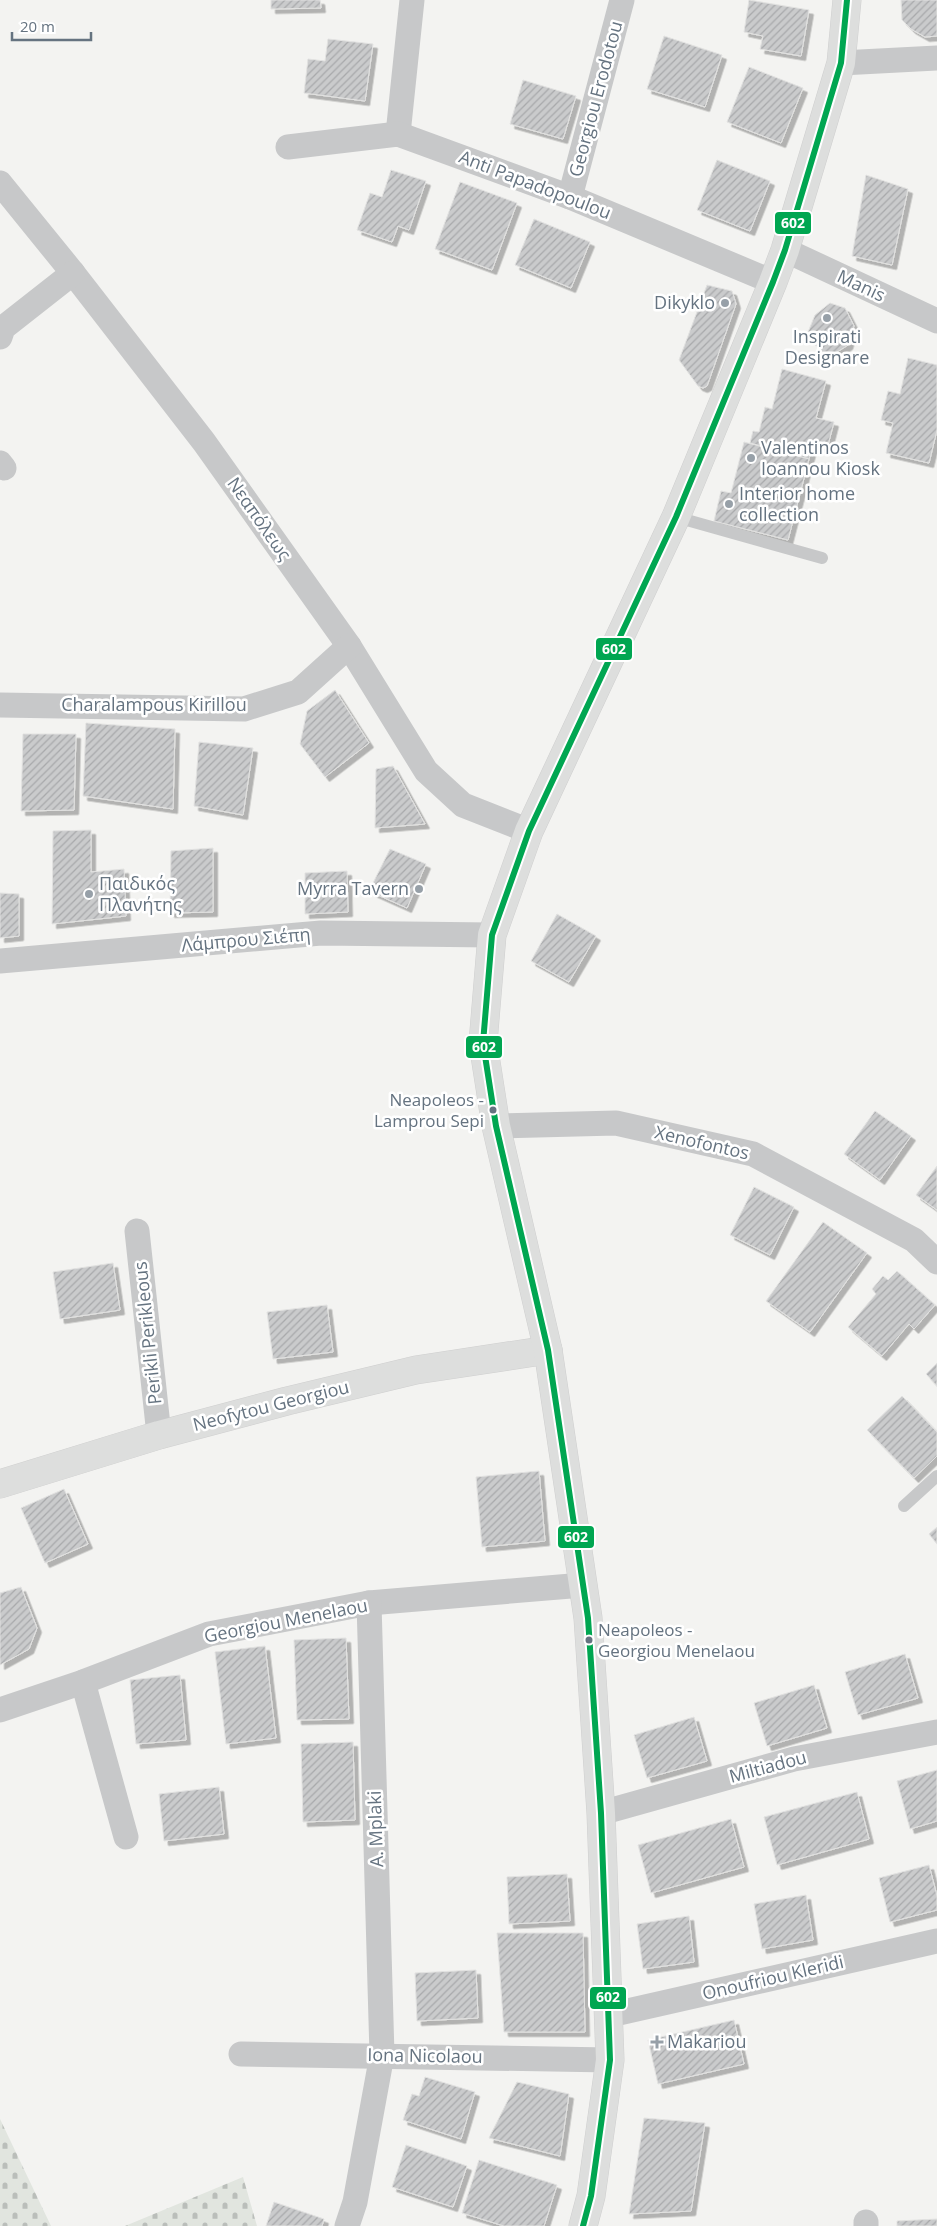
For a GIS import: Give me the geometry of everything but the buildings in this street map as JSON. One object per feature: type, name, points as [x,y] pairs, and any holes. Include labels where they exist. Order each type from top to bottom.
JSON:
[{"type":"main road","points":[[583,2226],[591,2196],[610,2060],[602,1813],[588,1618],[548,1350],[496,1126],[484,1043],[492,935],[529,831],[676,517],[773,282],[785,250],[841,63],[847,0]]},
{"type":"main road","name":"Neofytou Georgiou","points":[[0,1484],[159,1435],[416,1370],[548,1350]]},
{"type":"street","points":[[398,134],[412,0]]},
{"type":"street","name":"Georgiou Erodotou","points":[[570,198],[622,0]]},
{"type":"street","points":[[841,63],[937,58]]},
{"type":"street","name":"Anti Papadopoulou","points":[[288,147],[398,134],[570,198],[773,282]]},
{"type":"street","name":"Νεαπόλεως","points":[[0,183],[73,273],[204,442],[349,646],[426,771],[463,805],[529,831]]},
{"type":"street","name":"Manis","points":[[785,250],[937,322]]},
{"type":"street","points":[[0,338],[3,328],[73,273]]},
{"type":"street","name":"Charalampous Kirillou","points":[[0,705],[244,709],[298,692],[349,646]]},
{"type":"street","name":"Λάμπρου Σιέπη","points":[[0,962],[320,934],[492,935]]},
{"type":"street","name":"Xenofontos","points":[[496,1126],[616,1123],[753,1154],[914,1240],[937,1262]]},
{"type":"street","name":"Perikli Perikleous","points":[[137,1232],[159,1435]]},
{"type":"street","name":"Georgiou Menelaou","points":[[0,1710],[83,1682],[209,1634],[369,1603],[583,1585]]},
{"type":"street","name":"A. Mplaki","points":[[347,2226],[355,2202],[382,2055],[369,1603]]},
{"type":"street","points":[[83,1682],[126,1837]]},
{"type":"street","name":"Miltiadou","points":[[602,1813],[794,1759],[937,1732]]},
{"type":"street","name":"Onoufriou Kleridi","points":[[610,2015],[937,1941]]},
{"type":"street","name":"Iona Nicolaou","points":[[241,2054],[610,2060]]},
{"type":"lane","points":[[676,517],[822,558]]},
{"type":"lane","points":[[904,1506],[937,1476]]},
{"type":"green space","points":[[0,2119],[51,2226],[0,2226]]},
{"type":"green space","points":[[243,2177],[257,2226],[125,2226]]},
{"type":"transit line","name":"602","points":[[583,2226],[591,2196],[610,2060],[601,1813],[588,1618],[548,1350],[496,1126],[483,1043],[492,935],[529,831],[676,517],[773,282],[785,250],[841,63],[847,0]]},
{"type":"place","name":"Dikyklo","points":[[725,303]]},
{"type":"place","name":"Inspirati Designare","points":[[827,318]]},
{"type":"place","name":"Valentinos Ioannou Kiosk","points":[[751,458]]},
{"type":"place","name":"Interior home collection","points":[[729,504]]},
{"type":"place","name":"Myrra Tavern","points":[[419,889]]},
{"type":"place","name":"Παιδικός Πλανήτης","points":[[89,894]]},
{"type":"place","name":"Neapoleos - Lamprou Sepi","points":[[493,1110]]},
{"type":"place","name":"Neapoleos - Georgiou Menelaou","points":[[589,1640]]},
{"type":"place","name":"Makariou","points":[[657,2042]]}]
